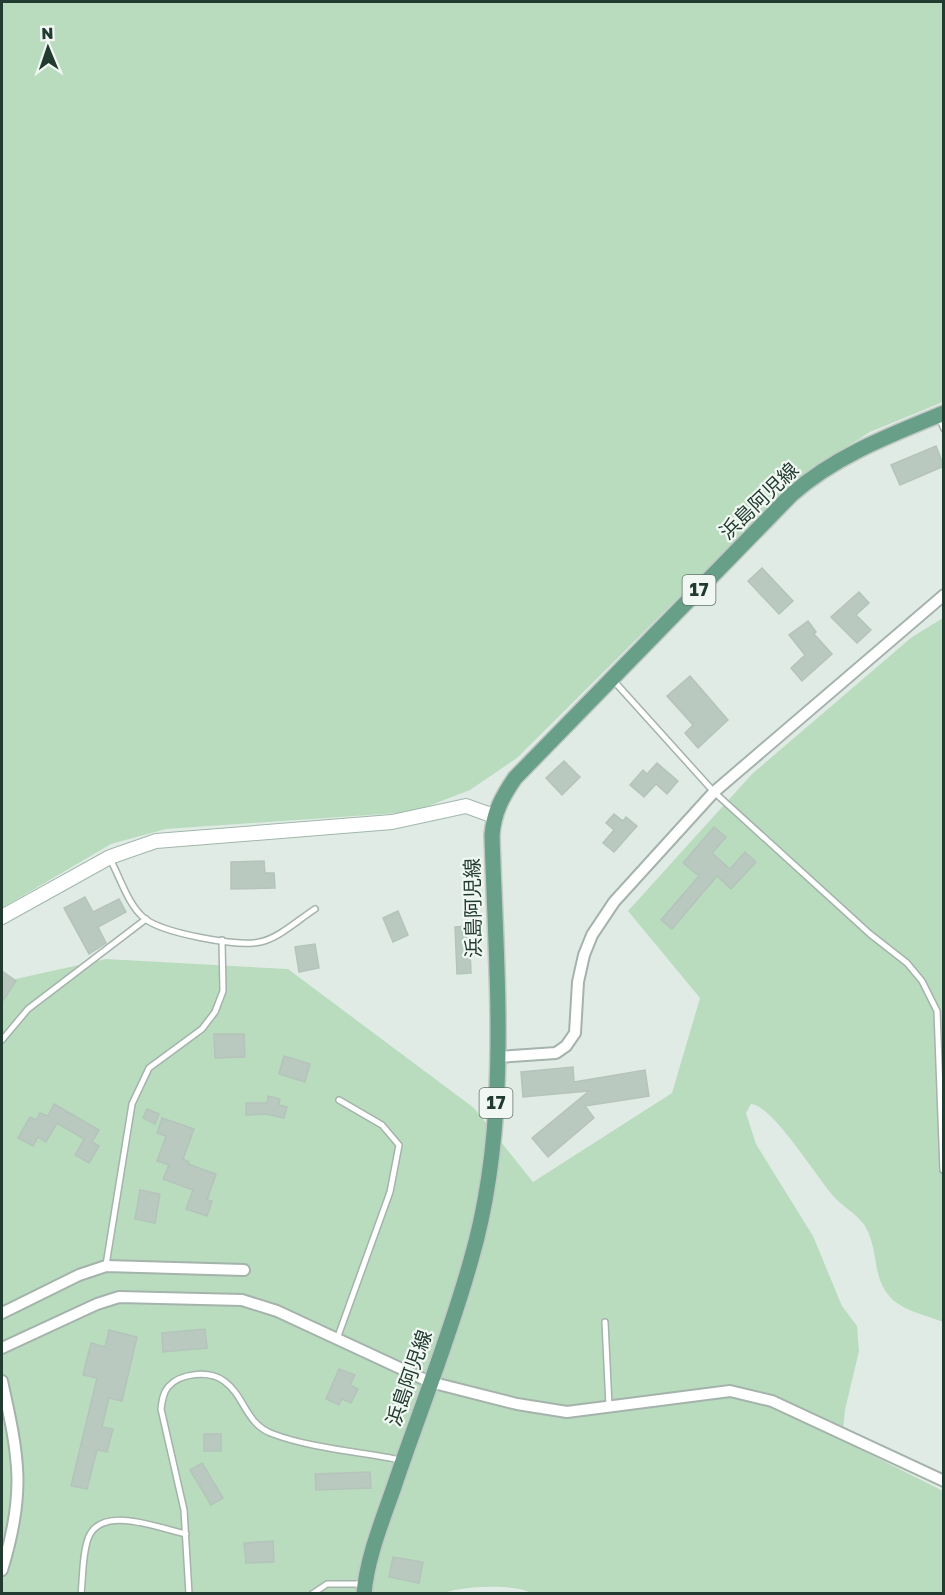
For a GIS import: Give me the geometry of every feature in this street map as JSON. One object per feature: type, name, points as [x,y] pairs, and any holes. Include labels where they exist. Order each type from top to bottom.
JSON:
[{"type":"main road","name":"浜島阿児線","points":[[365,1589],[378,1535],[471,1261],[484,1211],[495,1125],[498,1057],[492,835],[494,816],[502,797],[515,778],[806,482],[856,451],[942,419]]},
{"type":"street","points":[[498,1057],[556,1053],[570,1043],[575,1033],[581,967],[592,934],[630,883],[714,792],[944,595]]},
{"type":"street","points":[[2,917],[110,857],[156,841],[392,822],[466,806],[494,816]]},
{"type":"street","points":[[2,1313],[79,1275],[106,1266],[244,1270]]},
{"type":"street","points":[[2,1348],[98,1304],[119,1297],[242,1300],[277,1311],[430,1382],[517,1404],[567,1412],[730,1391],[752,1395],[772,1401],[944,1481]]},
{"type":"street","points":[[2,1381],[14,1434],[19,1487],[17,1513],[2,1569]]},
{"type":"lane","points":[[611,679],[714,792],[870,934],[907,963],[932,997],[937,1011],[939,1035],[944,1170]]},
{"type":"lane","points":[[110,857],[137,910],[146,920],[166,929],[249,944],[261,942],[315,909]]},
{"type":"lane","points":[[2,1040],[28,1009],[146,920]]},
{"type":"lane","points":[[106,1266],[132,1104],[149,1068],[202,1029],[215,1012],[223,991],[222,940]]},
{"type":"lane","points":[[337,1339],[390,1192],[399,1145],[382,1125],[339,1100]]},
{"type":"lane","points":[[605,1322],[609,1408]]},
{"type":"lane","points":[[189,1593],[182,1499],[160,1409],[167,1388],[180,1378],[207,1376],[224,1381],[251,1419],[272,1434],[403,1460]]},
{"type":"lane","points":[[81,1593],[87,1540],[93,1529],[102,1522],[117,1519],[186,1534]]},
{"type":"lane","points":[[312,1593],[327,1584],[365,1589]]},
{"type":"green space","points":[[2,2],[943,2],[943,402],[870,432],[801,476],[517,758],[470,790],[413,812],[166,829],[111,844],[2,908]]},
{"type":"green space","points":[[943,618],[943,1322],[910,1310],[893,1300],[886,1292],[879,1276],[866,1227],[828,1190],[771,1117],[751,1104],[746,1113],[756,1144],[813,1236],[842,1306],[857,1326],[859,1351],[845,1410],[842,1440],[943,1491],[943,1593],[533,1594],[514,1588],[488,1587],[461,1589],[442,1594],[2,1593],[2,982],[106,959],[288,969],[474,1108],[533,1182],[672,1093],[700,998],[628,911],[752,774],[912,637]]},
{"type":"building","points":[[936,446],[944,466],[900,485],[891,465]]},
{"type":"building","points":[[762,568],[793,601],[779,614],[748,581]]},
{"type":"building","points":[[859,592],[869,603],[856,615],[871,630],[857,643],[831,617]]},
{"type":"building","points":[[808,621],[816,632],[814,634],[832,654],[802,681],[791,668],[805,655],[789,635]]},
{"type":"building","points":[[690,676],[728,720],[698,748],[685,733],[693,725],[667,696]]},
{"type":"building","points":[[564,761],[580,777],[562,795],[546,778]]},
{"type":"building","points":[[657,763],[678,781],[667,794],[656,784],[644,797],[630,785],[643,770],[647,774]]},
{"type":"building","points":[[614,814],[623,821],[626,817],[637,826],[614,852],[603,843],[614,830],[606,823]]},
{"type":"building","points":[[714,827],[726,837],[712,853],[730,869],[745,852],[756,862],[731,889],[717,876],[672,929],[661,920],[699,876],[683,863]]},
{"type":"building","points":[[264,861],[265,873],[274,873],[275,888],[231,889],[231,862]]},
{"type":"building","points":[[85,897],[93,912],[119,899],[126,912],[98,927],[106,943],[89,954],[64,908]]},
{"type":"building","points":[[398,911],[408,935],[393,942],[383,918]]},
{"type":"building","points":[[469,926],[471,973],[457,974],[455,927]]},
{"type":"building","points":[[315,944],[319,968],[299,972],[295,947]]},
{"type":"building","points":[[2,971],[16,981],[2,1002]]},
{"type":"building","points":[[214,1034],[244,1034],[245,1057],[215,1058]]},
{"type":"building","points":[[284,1056],[310,1064],[305,1082],[279,1074]]},
{"type":"building","points":[[573,1067],[574,1082],[645,1070],[649,1096],[585,1106],[594,1118],[548,1157],[532,1138],[589,1091],[523,1097],[521,1072]]},
{"type":"building","points":[[268,1096],[280,1099],[279,1105],[287,1107],[284,1118],[266,1114],[246,1115],[246,1103],[267,1103]]},
{"type":"building","points":[[54,1104],[99,1130],[92,1142],[99,1146],[89,1163],[75,1155],[84,1139],[57,1123],[46,1142],[38,1137],[33,1146],[18,1138],[30,1117],[36,1120],[40,1113],[48,1116]]},
{"type":"building","points":[[147,1109],[159,1114],[155,1124],[143,1118]]},
{"type":"building","points":[[162,1118],[194,1129],[183,1159],[189,1162],[188,1164],[216,1174],[207,1200],[212,1201],[207,1216],[186,1209],[193,1190],[163,1179],[169,1165],[157,1161],[166,1136],[157,1133]]},
{"type":"building","points":[[140,1190],[160,1194],[155,1223],[135,1219]]},
{"type":"building","points":[[205,1329],[207,1348],[163,1352],[162,1333]]},
{"type":"building","points":[[109,1330],[137,1337],[122,1401],[109,1398],[102,1427],[113,1429],[107,1452],[97,1450],[87,1489],[71,1486],[97,1378],[83,1375],[91,1343],[105,1347]]},
{"type":"building","points":[[339,1369],[355,1375],[350,1385],[358,1389],[351,1403],[342,1399],[339,1405],[326,1399]]},
{"type":"building","points":[[204,1434],[221,1434],[221,1451],[204,1451]]},
{"type":"building","points":[[202,1463],[223,1498],[211,1505],[190,1470]]},
{"type":"building","points":[[370,1472],[371,1488],[316,1490],[315,1474]]},
{"type":"building","points":[[273,1541],[274,1562],[246,1563],[244,1543]]},
{"type":"building","points":[[393,1557],[423,1562],[419,1583],[389,1577]]}]
